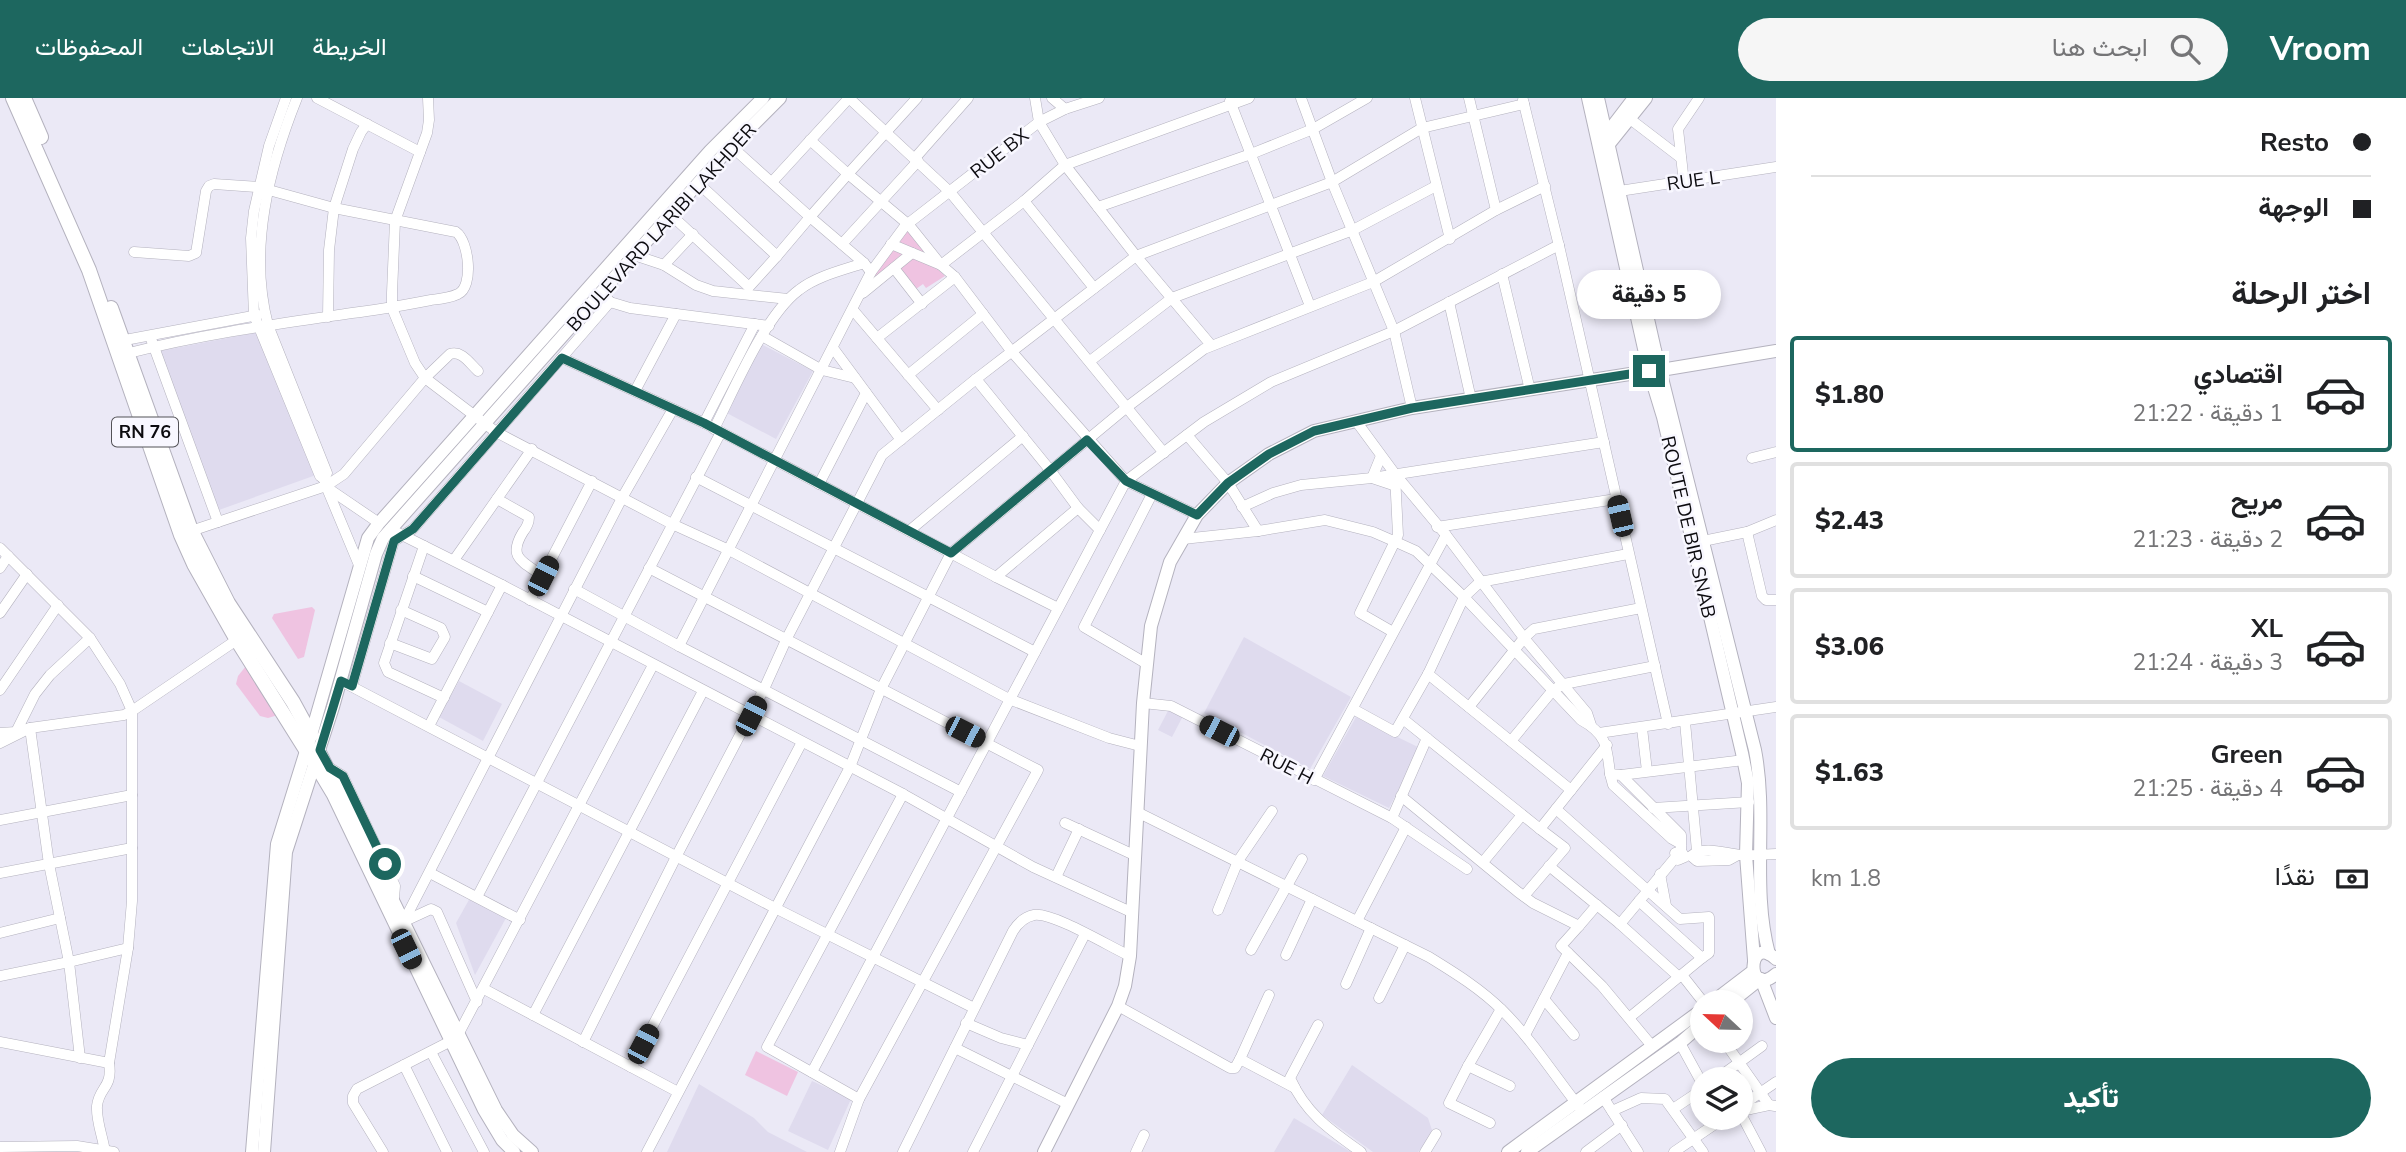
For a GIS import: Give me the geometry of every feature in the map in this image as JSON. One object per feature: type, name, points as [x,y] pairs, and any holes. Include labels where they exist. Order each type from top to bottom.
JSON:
[{"type":"highway","name":"RN 76","points":[[13,98],[89,270],[186,532]]},
{"type":"highway","name":"RN 76","points":[[24,98],[127,347],[194,564],[313,750]]},
{"type":"highway","name":"RN 76","points":[[255,657],[293,702],[311,735]]},
{"type":"main road","name":"BOULEVARD LARIBI LAKHDER","points":[[313,750],[347,684],[376,554],[390,529],[709,151],[763,98]]},
{"type":"main road","name":"BOULEVARD LARIBI LAKHDER","points":[[480,420],[606,297],[634,255],[732,146],[780,98]]},
{"type":"main road","name":"ROUTE DE BIR SNAB","points":[[1587,98],[1603,144],[1739,712],[1759,770],[1762,805],[1748,855],[1763,928],[1774,956]]},
{"type":"main road","name":"ROUTE DE BIR SNAB","points":[[1598,98],[1603,144]]},
{"type":"main road","points":[[1603,144],[1634,98]]},
{"type":"main road","points":[[1603,144],[1630,119],[1646,98]]},
{"type":"main road","points":[[1044,1152],[1118,1006],[1125,985],[1130,956],[1143,703],[1152,626],[1170,562],[1197,515],[1228,483],[1269,454],[1314,431],[1412,408],[1776,351]]},
{"type":"main road","name":"ROUTE DE BIR SNAB","points":[[1656,371],[1703,541],[1739,712],[1749,802],[1748,855],[1757,972],[1776,1018]]},
{"type":"main road","name":"BOULEVARD LARIBI LAKHDER","points":[[313,750],[311,735],[368,538],[390,529]]},
{"type":"main road","points":[[293,702],[305,707],[321,702]]},
{"type":"main road","points":[[252,1152],[273,869],[283,822],[313,750]]},
{"type":"main road","name":"RN 76","points":[[313,750],[315,764],[334,795],[457,1037],[504,1123],[532,1152]]},
{"type":"main road","name":"RN 76","points":[[313,750],[330,768],[394,898],[399,923]]},
{"type":"main road","points":[[264,1152],[284,868],[291,834],[315,764]]},
{"type":"main road","points":[[303,797],[317,789],[334,795]]},
{"type":"main road","points":[[1763,928],[1776,941]]},
{"type":"main road","points":[[1744,990],[1757,972],[1760,954],[1774,956]]},
{"type":"main road","points":[[1757,972],[1770,979],[1776,974]]},
{"type":"main road","points":[[1730,990],[1757,972]]},
{"type":"main road","points":[[1754,994],[1770,1003]]},
{"type":"main road","points":[[1527,1152],[1652,1046],[1690,1018]]},
{"type":"main road","points":[[1508,1152],[1579,1107],[1603,1097],[1690,1034]]},
{"type":"main road","name":"RN 76","points":[[457,1037],[489,1119],[502,1140],[514,1152]]},
{"type":"street","points":[[286,98],[269,146],[263,189],[261,320],[320,476],[359,565]]},
{"type":"street","points":[[263,189],[297,98]]},
{"type":"street","points":[[317,98],[420,152]]},
{"type":"street","points":[[428,98],[429,120],[395,221],[392,308],[415,363],[425,379],[496,432],[672,524],[729,550],[1009,699],[1109,738],[1140,746]]},
{"type":"street","points":[[772,182],[849,98],[950,192],[1164,453]]},
{"type":"street","points":[[670,214],[749,287],[917,98]]},
{"type":"street","points":[[842,244],[968,98]]},
{"type":"street","points":[[1035,98],[1039,122],[1065,165],[1136,256],[1211,345]]},
{"type":"street","points":[[1052,98],[1065,109]]},
{"type":"street","name":"RUE BX","points":[[680,646],[871,272],[891,244],[905,226],[1039,122],[1065,109],[1099,98]]},
{"type":"street","points":[[941,265],[1024,201],[1065,165],[1230,101],[1249,98]]},
{"type":"street","points":[[1301,98],[1332,182],[1394,331],[1412,408]]},
{"type":"street","points":[[1098,207],[1251,154],[1313,129],[1367,98]]},
{"type":"street","points":[[1415,98],[1450,239]]},
{"type":"street","points":[[1469,98],[1496,210]]},
{"type":"street","points":[[1667,145],[1699,98]]},
{"type":"street","points":[[1230,101],[1310,306]]},
{"type":"street","points":[[583,1042],[882,456],[976,379],[1136,256],[1332,182],[1422,128],[1524,101],[1668,724]]},
{"type":"street","points":[[1630,119],[1681,158]]},
{"type":"street","points":[[328,317],[329,250],[334,208],[353,149],[367,124]]},
{"type":"street","points":[[1678,129],[1684,183]]},
{"type":"street","points":[[810,140],[909,225],[954,277],[1012,352],[1126,481],[1197,515]]},
{"type":"street","points":[[732,146],[864,262],[871,272]]},
{"type":"street","name":"RUE L","points":[[1614,192],[1776,167]]},
{"type":"street","points":[[698,183],[777,256]]},
{"type":"street","points":[[127,347],[150,336],[261,320],[328,317],[456,296],[466,286],[468,268],[465,245],[462,236],[456,232],[334,208],[263,189],[214,184],[209,186],[204,202],[198,247],[193,256],[134,252]]},
{"type":"street","points":[[1090,361],[1172,298],[1353,230],[1436,186]]},
{"type":"street","points":[[647,1152],[850,767],[881,688],[951,553],[1126,407],[1211,345],[1373,282],[1496,210],[1545,186]]},
{"type":"street","points":[[1024,201],[1094,288]]},
{"type":"street","points":[[664,265],[693,234]]},
{"type":"street","points":[[891,244],[941,265]]},
{"type":"street","points":[[812,1072],[1126,481],[1204,422],[1271,382],[1394,331],[1559,245]]},
{"type":"street","points":[[860,296],[912,253]]},
{"type":"street","points":[[634,255],[664,265],[696,285],[713,291],[788,299]]},
{"type":"street","points":[[713,428],[762,336],[788,299],[800,289],[824,277],[864,262]]},
{"type":"street","points":[[894,268],[922,304]]},
{"type":"street","points":[[1502,274],[1530,390]]},
{"type":"street","points":[[877,338],[954,277]]},
{"type":"street","points":[[390,529],[413,529],[562,358],[606,297],[630,307],[769,326]]},
{"type":"street","points":[[1449,302],[1471,399]]},
{"type":"street","points":[[853,310],[937,410]]},
{"type":"street","points":[[635,391],[676,314]]},
{"type":"street","points":[[908,375],[983,314]]},
{"type":"street","points":[[127,347],[153,347],[261,320]]},
{"type":"street","points":[[477,897],[696,477],[755,324]]},
{"type":"street","points":[[150,336],[218,522]]},
{"type":"street","points":[[762,336],[822,370],[855,378]]},
{"type":"street","points":[[833,348],[901,440]]},
{"type":"street","points":[[186,532],[344,474],[425,379],[450,354],[461,354],[478,371]]},
{"type":"street","points":[[562,358],[713,428],[1058,608]]},
{"type":"street","points":[[976,379],[1078,508],[1100,530]]},
{"type":"street","points":[[819,484],[866,393]]},
{"type":"street","points":[[399,923],[430,873],[574,589],[673,409]]},
{"type":"street","points":[[1356,421],[1524,638],[1587,713],[1591,725]]},
{"type":"street","points":[[1187,435],[1228,483],[1258,531]]},
{"type":"street","points":[[909,531],[1023,436]]},
{"type":"street","points":[[1242,507],[1273,493],[1301,485],[1372,478],[1604,442]]},
{"type":"street","points":[[454,560],[532,449]]},
{"type":"street","points":[[1752,457],[1776,452]]},
{"type":"street","points":[[1372,478],[1381,456]]},
{"type":"street","points":[[1394,632],[1360,613],[1396,542],[1398,527],[1395,474]]},
{"type":"street","points":[[696,477],[1035,652]]},
{"type":"street","points":[[1372,478],[1396,486]]},
{"type":"street","points":[[530,600],[592,481]]},
{"type":"street","points":[[325,483],[390,529],[502,584],[1056,877],[1131,912]]},
{"type":"street","points":[[1147,664],[1084,627],[1152,494]]},
{"type":"street","points":[[497,499],[529,517],[530,521],[516,543],[515,551],[518,559],[543,576]]},
{"type":"street","points":[[1437,527],[1616,499]]},
{"type":"street","points":[[996,577],[1078,508]]},
{"type":"street","points":[[1183,539],[1325,520],[1373,532],[1416,551],[1515,649],[1581,720],[1600,733],[1607,745],[1616,774],[1614,785],[1685,852],[1776,854]]},
{"type":"street","points":[[1703,541],[1775,523]]},
{"type":"street","points":[[1747,531],[1762,596],[1766,600],[1776,600]]},
{"type":"street","points":[[1314,780],[1446,535]]},
{"type":"street","points":[[424,546],[384,663],[388,672],[444,698]]},
{"type":"street","points":[[0,548],[90,638],[120,684],[132,711],[132,901],[128,948],[110,1063],[111,1074],[109,1084],[97,1104],[108,1152],[4,1148]]},
{"type":"street","points":[[1353,709],[1395,732],[1428,674],[1464,597],[1480,582],[1628,554]]},
{"type":"street","points":[[0,568],[8,556]]},
{"type":"street","points":[[649,568],[1038,770],[859,1099],[840,1152]]},
{"type":"street","points":[[0,613],[27,575]]},
{"type":"street","points":[[413,576],[488,612]]},
{"type":"street","points":[[429,726],[502,584]]},
{"type":"street","points":[[574,589],[961,792]]},
{"type":"street","points":[[0,690],[58,605]]},
{"type":"street","points":[[1469,707],[1534,629],[1641,608]]},
{"type":"street","points":[[390,643],[432,659],[445,637],[441,628],[401,610]]},
{"type":"street","points":[[0,733],[124,715],[242,637]]},
{"type":"street","points":[[16,732],[35,694],[90,638]]},
{"type":"street","points":[[383,1152],[353,1103],[353,1096],[357,1089],[457,1037],[653,665]]},
{"type":"street","points":[[1511,741],[1553,690],[1564,684],[1655,666]]},
{"type":"street","points":[[1428,674],[1571,790]]},
{"type":"street","points":[[347,684],[676,857],[974,1008]]},
{"type":"street","points":[[533,1015],[703,691]]},
{"type":"street","name":"RUE H","points":[[1143,703],[1171,706],[1392,818],[1467,869]]},
{"type":"street","points":[[1600,733],[1776,707]]},
{"type":"street","points":[[1403,719],[1565,848],[1524,896]]},
{"type":"street","points":[[1620,925],[1660,874],[1685,852],[1694,807],[1685,722]]},
{"type":"street","points":[[0,743],[30,728]]},
{"type":"street","points":[[30,728],[49,864],[69,962],[80,1058]]},
{"type":"street","points":[[1642,728],[1647,771]]},
{"type":"street","points":[[1392,818],[1427,738]]},
{"type":"street","points":[[631,1067],[802,742]]},
{"type":"street","points":[[1540,829],[1607,745]]},
{"type":"street","points":[[1616,774],[1744,760]]},
{"type":"street","points":[[1616,774],[1681,835],[1685,852]]},
{"type":"street","points":[[859,1099],[767,1047],[903,794]]},
{"type":"street","points":[[0,820],[132,795]]},
{"type":"street","points":[[1401,796],[1524,896],[1579,926]]},
{"type":"street","points":[[1653,808],[1749,802]]},
{"type":"street","points":[[1556,808],[1680,919],[1709,917],[1709,953],[1630,1017]]},
{"type":"street","points":[[1218,910],[1238,861],[1272,811]]},
{"type":"street","points":[[1137,812],[1429,957],[1466,980],[1501,1009],[1525,1035],[1579,1107]]},
{"type":"street","points":[[1483,862],[1522,815]]},
{"type":"street","points":[[1065,823],[1134,855]]},
{"type":"street","points":[[1357,921],[1406,827]]},
{"type":"street","points":[[1056,877],[1079,829]]},
{"type":"street","points":[[0,873],[132,848]]},
{"type":"street","points":[[1251,950],[1302,859]]},
{"type":"street","points":[[1549,866],[1680,976],[1692,990]]},
{"type":"street","points":[[430,873],[520,920]]},
{"type":"street","points":[[1660,874],[1666,906]]},
{"type":"street","points":[[1286,955],[1312,899]]},
{"type":"street","points":[[1639,901],[1702,958]]},
{"type":"street","points":[[1597,905],[1561,946],[1630,1017],[1652,1046]]},
{"type":"street","points":[[399,923],[430,909],[437,912],[477,1002]]},
{"type":"street","points":[[903,1152],[1013,931],[1023,919],[1033,915],[1045,915],[1130,956]]},
{"type":"street","points":[[0,933],[60,918]]},
{"type":"street","points":[[1346,984],[1371,928]]},
{"type":"street","points":[[973,1152],[1085,934]]},
{"type":"street","points":[[1379,998],[1405,946]]},
{"type":"street","points":[[0,976],[128,948]]},
{"type":"street","points":[[1525,1035],[1568,953]]},
{"type":"street","points":[[484,989],[678,1092]]},
{"type":"street","points":[[1118,1006],[1234,1068],[1269,995]]},
{"type":"street","points":[[1544,999],[1574,1035]]},
{"type":"street","points":[[1490,1123],[1449,1102],[1501,1009]]},
{"type":"street","points":[[966,1023],[1001,1038],[1028,1045]]},
{"type":"street","points":[[1318,1025],[1290,1078],[1313,1116],[1361,1152]]},
{"type":"street","points":[[0,1041],[110,1063]]},
{"type":"street","points":[[1680,1043],[1693,1067]]},
{"type":"street","points":[[1732,1067],[1762,1046]]},
{"type":"street","points":[[955,1048],[1068,1104]]},
{"type":"street","points":[[431,1052],[484,1152]]},
{"type":"street","points":[[1733,1054],[1773,1106]]},
{"type":"street","points":[[1240,1059],[1295,1088]]},
{"type":"street","points":[[404,1065],[447,1152]]},
{"type":"street","points":[[1468,1066],[1510,1086]]},
{"type":"street","points":[[1753,1100],[1776,1082]]},
{"type":"street","points":[[1672,1109],[1690,1096]]},
{"type":"street","points":[[1603,1097],[1638,1152]]},
{"type":"street","points":[[1612,1111],[1641,1098],[1665,1099],[1703,1152]]},
{"type":"street","points":[[1753,1108],[1773,1106]]},
{"type":"street","points":[[474,1130],[489,1119]]},
{"type":"street","points":[[1586,1152],[1622,1125]]},
{"type":"street","points":[[1674,1152],[1705,1130]]},
{"type":"street","points":[[1751,1130],[1761,1152]]},
{"type":"street","points":[[1425,1152],[1436,1134]]},
{"type":"street","points":[[1136,1152],[1144,1135]]},
{"type":"shaded area","points":[[908,227],[932,256],[896,243]]},
{"type":"shaded area","points":[[890,245],[904,253],[872,280],[871,279]]},
{"type":"shaded area","points":[[911,256],[938,269],[945,276],[926,288],[923,284],[916,289],[899,271],[899,267]]},
{"type":"shaded area","points":[[259,332],[316,475],[219,510],[160,351]]},
{"type":"shaded area","points":[[759,343],[813,371],[776,439],[723,411]]},
{"type":"shaded area","points":[[312,607],[315,610],[304,657],[298,659],[272,618],[274,614]]},
{"type":"shaded area","points":[[1244,637],[1351,697],[1310,769],[1204,713]]},
{"type":"shaded area","points":[[246,666],[278,715],[268,718],[260,716],[236,684],[238,676]]},
{"type":"shaded area","points":[[459,681],[502,704],[483,741],[439,717]]},
{"type":"shaded area","points":[[1169,709],[1183,716],[1172,737],[1158,730]]},
{"type":"shaded area","points":[[1356,717],[1420,748],[1389,808],[1323,776]]},
{"type":"shaded area","points":[[470,898],[506,918],[475,975],[456,923]]},
{"type":"shaded area","points":[[756,1051],[798,1072],[787,1096],[745,1075]]},
{"type":"shaded area","points":[[1352,1065],[1428,1118],[1433,1133],[1418,1152],[1373,1152],[1322,1115]]},
{"type":"shaded area","points":[[812,1081],[851,1099],[828,1150],[788,1131]]},
{"type":"shaded area","points":[[699,1084],[754,1118],[768,1132],[807,1152],[667,1152]]},
{"type":"shaded area","points":[[1294,1118],[1351,1152],[1274,1152]]},
{"type":"route","points":[[385,864],[343,776],[330,768],[320,750],[341,681],[352,686],[394,541],[413,529],[562,358],[704,423],[951,553],[1087,440],[1126,481],[1197,515],[1228,483],[1269,454],[1314,431],[1412,408],[1649,371]]}]
